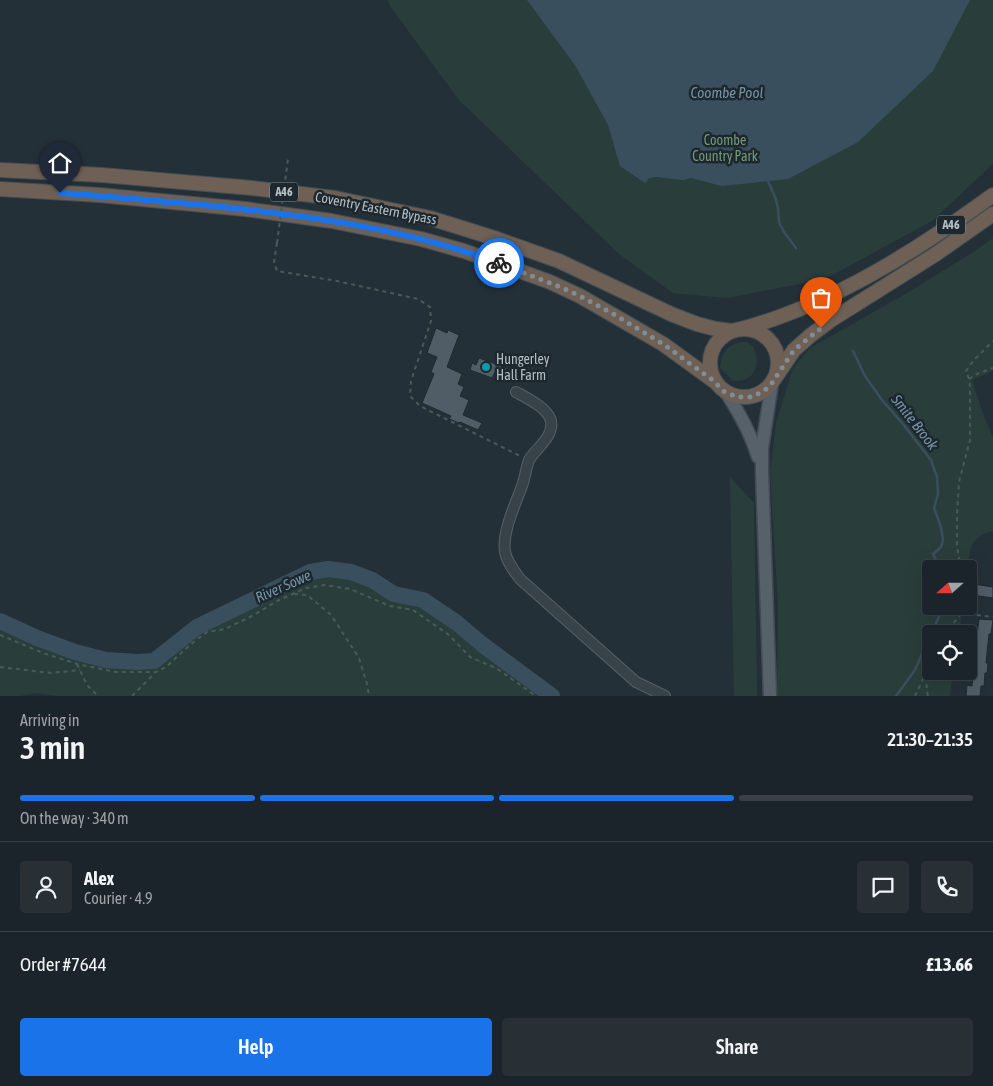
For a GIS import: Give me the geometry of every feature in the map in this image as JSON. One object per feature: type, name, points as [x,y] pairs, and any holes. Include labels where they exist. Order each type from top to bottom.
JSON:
[{"type":"highway","name":"Coventry Eastern Bypass","points":[[0,170],[102,175],[252,188],[335,198],[430,218],[559,261],[671,314],[697,324],[716,329],[736,330],[761,324],[794,312],[841,290],[879,270],[938,234],[993,195]]},
{"type":"highway","name":"Coventry Eastern Bypass","points":[[0,189],[99,195],[245,209],[332,221],[421,239],[464,251],[550,282],[580,296],[663,344],[714,381]]},
{"type":"highway","name":"A46","points":[[773,381],[794,350],[811,335],[839,315],[936,254],[993,214]]},
{"type":"highway","points":[[748,329],[758,332],[772,344],[776,351],[778,360],[777,371],[773,381],[764,391],[751,397],[737,397],[727,394],[714,381],[712,376],[710,366],[712,350],[720,339],[736,330],[748,329]]},
{"type":"main road","points":[[770,696],[762,448],[768,400],[773,381]]},
{"type":"main road","points":[[727,394],[747,426],[754,442],[762,472]]},
{"type":"lane","points":[[516,392],[542,407],[551,420],[549,433],[529,461],[505,539],[506,553],[512,569],[520,579],[636,682],[665,696]]},
{"type":"path","points":[[288,159],[274,262],[276,271],[337,281],[418,299],[430,307],[431,321],[411,381],[410,396],[420,406],[529,461]]},
{"type":"path","points":[[959,560],[956,514],[959,482],[970,440],[970,386],[966,371],[993,341]]},
{"type":"path","points":[[969,379],[993,368]]},
{"type":"path","points":[[132,696],[156,672],[166,667],[207,632],[225,630],[292,594],[306,588],[325,585],[350,589],[390,606],[412,610],[449,635],[470,657],[496,668],[536,696]]},
{"type":"path","points":[[292,594],[308,595],[332,615],[359,658],[369,696]]},
{"type":"path","points":[[952,625],[960,615]]},
{"type":"path","points":[[977,615],[993,617]]},
{"type":"path","points":[[0,635],[43,653],[77,664],[116,672],[156,672]]},
{"type":"path","points":[[77,664],[87,685],[98,696]]},
{"type":"path","points":[[0,667],[51,673],[80,670]]},
{"type":"path","points":[[915,696],[922,680]]},
{"type":"path","points":[[926,680],[928,696]]},
{"type":"green space","name":"Coombe Country Park","points":[[388,0],[993,0],[993,164],[932,221],[825,279],[727,298],[673,293],[619,254],[459,100],[390,6]]},
{"type":"green space","points":[[993,238],[993,371],[972,380],[993,438],[993,531],[985,533],[976,540],[971,549],[969,560],[922,560],[922,615],[962,615],[960,625],[922,625],[922,680],[952,680],[950,696],[777,696],[778,606],[770,473],[776,423],[793,368],[810,348],[902,296]]},
{"type":"green space","points":[[740,342],[746,342],[753,346],[756,359],[755,371],[752,375],[741,381],[733,381],[720,368],[725,351]]},
{"type":"green space","points":[[730,477],[754,503],[757,696],[734,696]]},
{"type":"green space","points":[[323,564],[358,568],[382,580],[396,590],[409,590],[428,599],[561,696],[58,696],[36,693],[20,696],[0,696],[0,615],[80,647],[122,658],[147,656],[179,633],[305,568]]},
{"type":"water","name":"Coombe Pool","points":[[527,0],[970,0],[933,71],[858,142],[788,179],[722,186],[691,178],[683,180],[657,177],[649,178],[645,183],[620,166],[608,125],[575,65]]},
{"type":"building","points":[[436,328],[447,333],[448,330],[459,335],[447,367],[462,374],[458,384],[464,387],[460,396],[469,400],[463,415],[482,423],[478,430],[449,419],[451,416],[422,403],[434,374],[431,372],[437,357],[427,353]]},
{"type":"building","name":"Hungerley Hall Farm","points":[[479,358],[507,368],[504,375],[495,372],[492,378],[470,370],[472,363],[476,365]]},
{"type":"building","points":[[978,585],[993,587],[993,598],[978,596]]},
{"type":"building","points":[[979,619],[993,620],[991,634],[989,634],[986,663],[988,663],[984,686],[981,686],[980,696],[966,696],[967,685],[972,686],[973,680],[977,680]]},
{"type":"waterway","name":"Smite Brook","points":[[768,181],[778,208],[779,222],[796,248]]},
{"type":"waterway","name":"Smite Brook","points":[[853,351],[865,376],[882,400],[931,460],[937,477],[938,494],[934,508],[941,527],[943,540],[941,547],[933,554],[936,560]]},
{"type":"waterway","name":"River Sowe","points":[[0,621],[37,638],[75,652],[106,660],[154,661],[197,627],[310,572],[328,569],[351,572],[372,580],[394,594],[423,600],[457,623],[483,645],[552,696]]},
{"type":"waterway","name":"Smite Brook","points":[[896,696],[915,670],[940,615]]},
{"type":"way so far","points":[[499,263],[550,282],[610,312],[663,344],[732,396],[746,398],[756,396],[764,391],[772,383],[794,350],[821,328]]},
{"type":"place","name":"Hungerley Hall Farm","points":[[486,367]]},
{"type":"route","points":[[60,193],[245,209],[332,221],[421,239],[499,263]]}]
